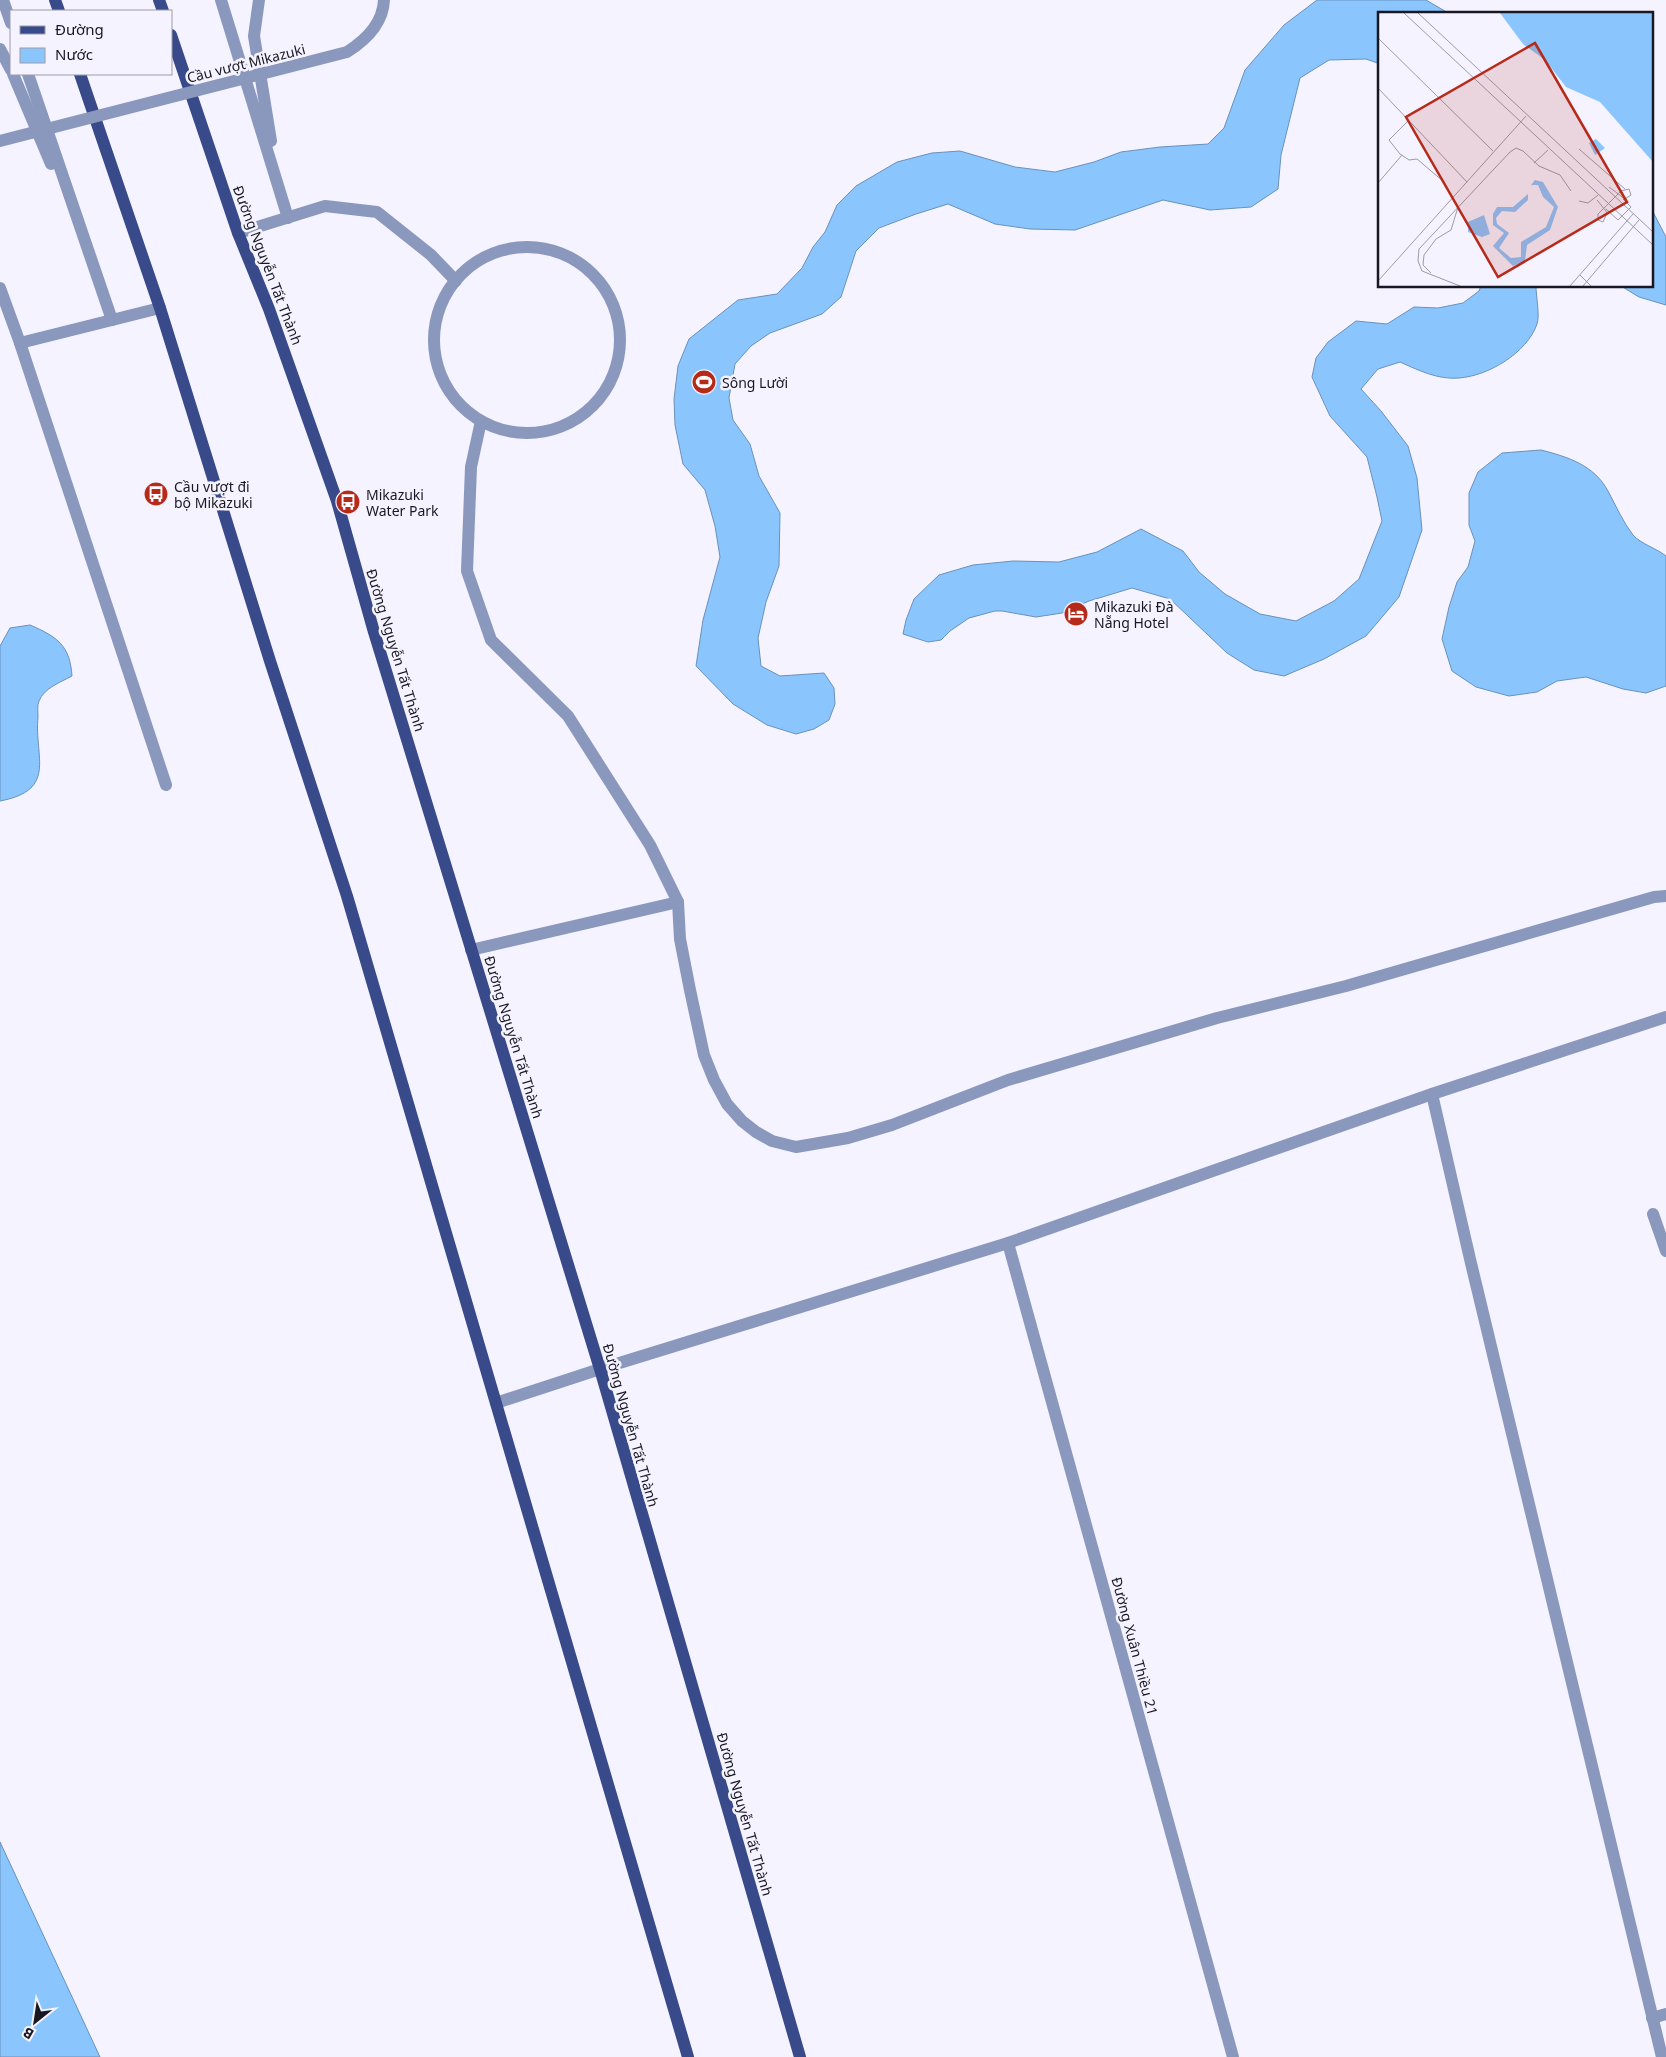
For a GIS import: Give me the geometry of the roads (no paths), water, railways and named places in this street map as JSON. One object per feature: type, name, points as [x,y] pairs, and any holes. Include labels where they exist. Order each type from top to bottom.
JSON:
[{"type":"main road","name":"Đường Nguyễn Tất Thành","points":[[172,38],[238,233],[270,309],[337,501],[374,632],[600,1369],[800,2057]]},
{"type":"main road","points":[[80,75],[160,308],[270,661],[347,896],[688,2057]]},
{"type":"street","points":[[3,0],[10,21]]},
{"type":"street","points":[[220,0],[288,218]]},
{"type":"street","name":"Cầu vượt Mikazuki","points":[[259,0],[254,36],[279,189]]},
{"type":"street","name":"Cầu vượt Mikazuki","points":[[0,141],[347,52],[366,38],[375,26],[381,17],[384,0]]},
{"type":"street","points":[[0,49],[10,68]]},
{"type":"street","points":[[13,75],[89,254]]},
{"type":"street","points":[[28,75],[112,320]]},
{"type":"street","points":[[238,233],[325,206],[377,212],[431,255],[456,281]]},
{"type":"street","points":[[514,248],[544,248],[572,258],[596,276],[612,301],[621,329],[620,358],[611,384],[596,405],[575,421],[551,431],[524,434],[498,429],[475,418],[456,400],[441,377],[434,352],[434,325],[444,297],[456,281],[462,273],[486,256],[514,248]]},
{"type":"street","points":[[0,288],[20,343],[166,785]]},
{"type":"street","points":[[20,343],[160,308]]},
{"type":"street","points":[[481,421],[471,467],[467,571],[491,640],[568,716],[650,845],[678,902],[680,939],[690,990],[704,1055],[714,1080],[727,1104],[742,1121],[772,1141],[796,1146],[856,1136],[892,1125],[1018,1077],[1217,1018],[1346,986],[1660,897],[1666,887]]},
{"type":"street","points":[[471,950],[678,902]]},
{"type":"street","points":[[496,1403],[600,1369],[1008,1244],[1432,1094],[1666,1017]]},
{"type":"street","points":[[1432,1094],[1472,1268],[1662,2057]]},
{"type":"street","points":[[1653,1214],[1666,1251]]},
{"type":"street","name":"Đường Xuân Thiều 21","points":[[1008,1244],[1233,2057]]},
{"type":"street","points":[[1652,2018],[1666,2014]]},
{"type":"water","name":"Sông Lười","points":[[1317,0],[1426,0],[1447,12],[1378,12],[1378,63],[1366,59],[1329,60],[1300,78],[1281,155],[1278,189],[1251,207],[1210,210],[1163,200],[1075,230],[1030,229],[995,224],[948,204],[879,228],[856,251],[841,297],[822,314],[770,333],[751,346],[735,364],[729,398],[733,420],[750,444],[759,476],[780,513],[779,566],[766,602],[758,638],[761,666],[780,676],[824,673],[834,688],[835,704],[829,720],[814,729],[796,734],[767,725],[733,704],[696,666],[703,620],[720,557],[715,526],[705,490],[683,464],[675,425],[674,399],[678,366],[689,339],[738,300],[777,294],[802,268],[813,247],[825,232],[837,205],[856,186],[897,162],[932,153],[960,151],[1015,167],[1055,172],[1094,162],[1121,152],[1208,144],[1224,128],[1245,70],[1284,25]]},
{"type":"water","points":[[1654,214],[1666,237],[1666,305],[1639,297],[1624,288],[1654,288]]},
{"type":"water","points":[[1480,288],[1536,288],[1537,324],[1532,335],[1516,353],[1494,368],[1482,373],[1459,378],[1436,376],[1400,362],[1378,369],[1361,389],[1408,446],[1417,478],[1422,530],[1399,597],[1366,636],[1324,659],[1284,676],[1254,670],[1227,653],[1170,599],[1132,588],[1089,601],[1062,613],[1036,617],[995,611],[969,618],[950,631],[941,640],[928,642],[903,634],[914,599],[939,575],[973,565],[1013,561],[1059,562],[1097,552],[1141,529],[1183,551],[1199,572],[1225,594],[1260,614],[1296,621],[1334,601],[1359,579],[1382,521],[1367,457],[1330,416],[1312,377],[1316,358],[1328,342],[1356,321],[1387,324],[1414,307],[1438,308],[1463,303]]},
{"type":"water","points":[[1541,450],[1570,459],[1588,468],[1602,482],[1633,535],[1666,556],[1666,686],[1646,693],[1623,689],[1586,677],[1557,681],[1537,692],[1509,696],[1476,687],[1452,671],[1442,639],[1457,582],[1468,567],[1475,541],[1469,525],[1469,493],[1478,472],[1502,453]]},
{"type":"water","points":[[30,625],[55,638],[61,644],[69,657],[72,676],[45,692],[38,703],[40,758],[36,780],[30,789],[18,796],[0,801],[0,646],[10,628]]},
{"type":"water","points":[[0,1842],[100,2057],[0,2057]]},
{"type":"place","name":"Sông Lười","points":[[704,382]]},
{"type":"place","name":"Cầu vượt đi bộ Mikazuki","points":[[156,494]]},
{"type":"place","name":"Mikazuki Water Park","points":[[348,502]]},
{"type":"place","name":"Mikazuki Đà Nẵng Hotel","points":[[1076,614]]}]
